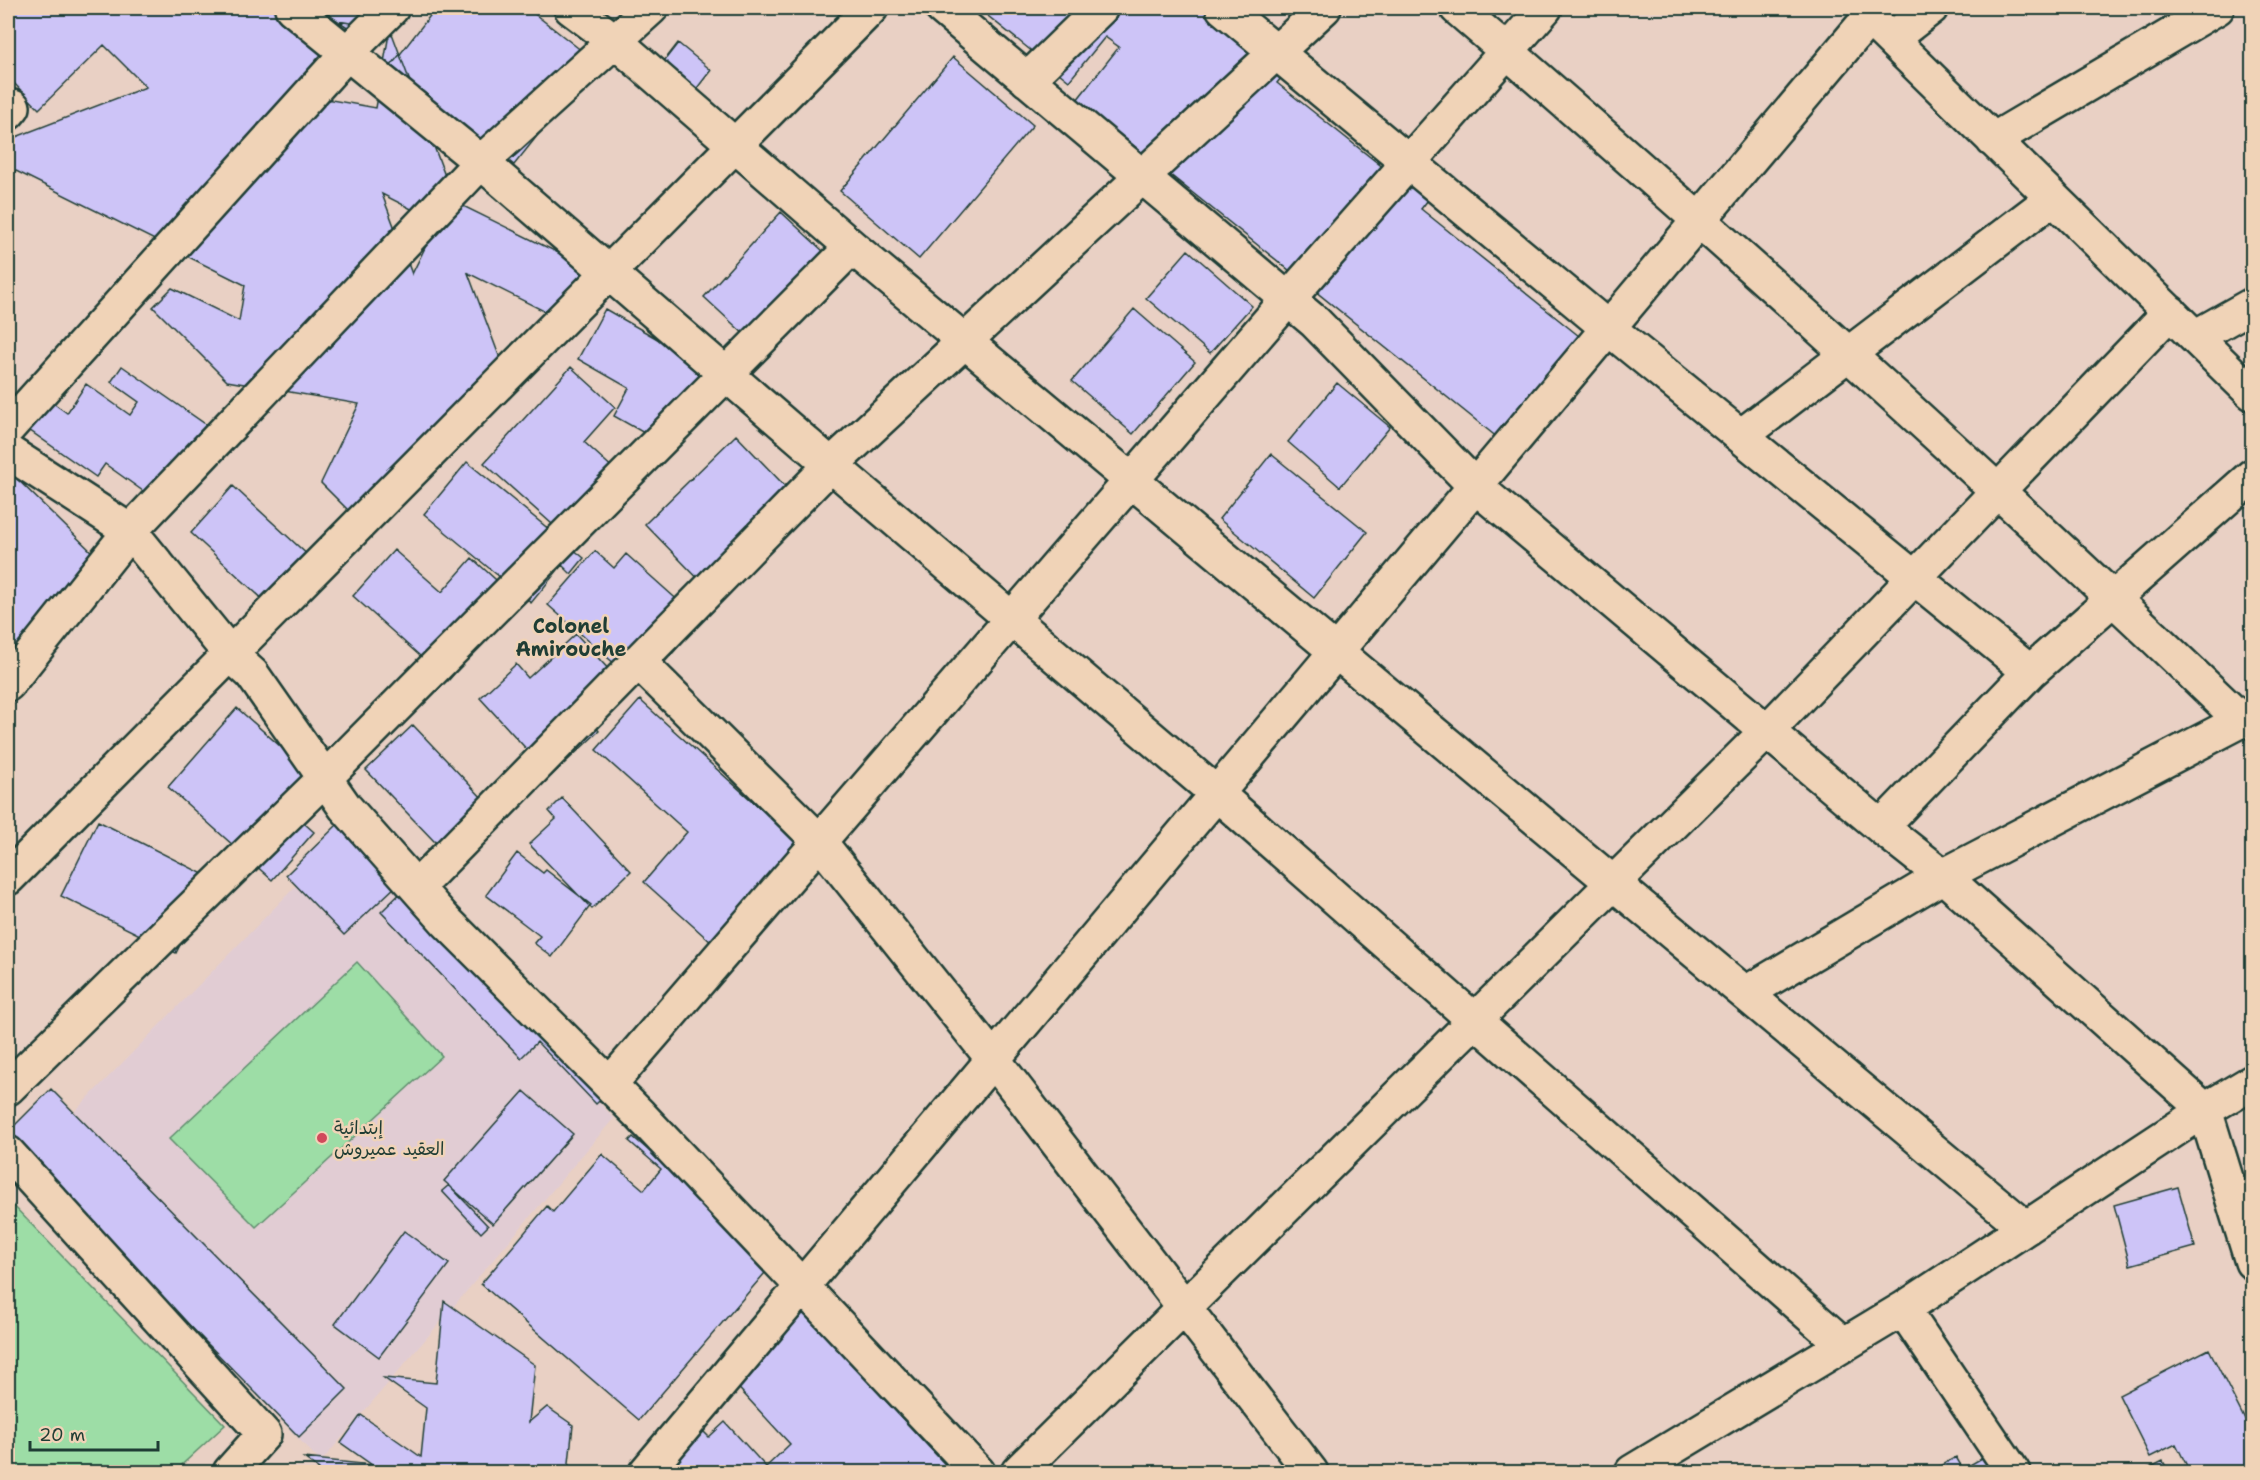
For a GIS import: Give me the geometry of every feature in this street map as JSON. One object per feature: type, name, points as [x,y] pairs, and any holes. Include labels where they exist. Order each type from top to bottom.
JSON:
[{"type":"street","points":[[292,8],[481,162],[831,465],[1216,793],[1844,1345]]},
{"type":"street","points":[[8,428],[348,52],[393,8]]},
{"type":"street","points":[[571,8],[615,42],[964,341],[2026,1228]]},
{"type":"street","points":[[8,684],[130,531],[481,162],[651,8]]},
{"type":"street","points":[[8,878],[871,8]]},
{"type":"street","points":[[942,8],[1315,322],[1475,486],[1881,827],[1943,876],[2205,1110],[2253,1262]]},
{"type":"street","points":[[1028,80],[1101,8]]},
{"type":"street","points":[[1224,8],[1608,328],[2030,672]]},
{"type":"street","points":[[417,887],[831,465],[1324,8]]},
{"type":"street","points":[[1457,8],[1700,219],[2247,718],[1943,876],[1746,993]]},
{"type":"street","points":[[610,1084],[1287,299],[1545,8]]},
{"type":"street","points":[[646,1473],[1700,219],[1876,22],[1931,8]]},
{"type":"street","points":[[1994,140],[2217,8]]},
{"type":"street","points":[[1876,22],[2253,393]]},
{"type":"street","points":[[1741,436],[2053,198]]},
{"type":"street","points":[[8,1088],[325,778],[852,247]]},
{"type":"street","points":[[2195,337],[2253,305]]},
{"type":"street","points":[[1018,1473],[1767,731],[2170,312]]},
{"type":"street","points":[[8,452],[130,531],[230,654],[252,674],[345,807],[446,921],[610,1084],[978,1473]]},
{"type":"street","points":[[1881,827],[2030,672],[2253,476]]},
{"type":"street","points":[[638,661],[819,841],[993,1059],[1311,1473]]},
{"type":"street","points":[[1650,1468],[1902,1309],[2205,1110],[2253,1082]]},
{"type":"street","points":[[8,1153],[264,1434],[230,1473]]},
{"type":"street","points":[[1902,1309],[2013,1473]]},
{"type":"shaded area","name":"إبتدائية العقيد عميروش","points":[[344,837],[614,1118],[321,1462],[28,1159]]},
{"type":"green space","points":[[357,962],[442,1056],[256,1227],[169,1139]]},
{"type":"green space","points":[[8,1200],[225,1425],[174,1472],[8,1472]]},
{"type":"building","points":[[8,8],[265,8],[356,24],[320,98],[376,108],[390,28],[445,176],[425,216],[382,194],[412,274],[449,199],[589,268],[564,321],[468,273],[510,385],[367,529],[321,483],[359,404],[227,381],[153,307],[172,288],[239,321],[245,285],[8,167],[8,140],[146,87],[104,45],[39,109],[8,77]]},
{"type":"building","points":[[318,8],[396,8],[372,43]]},
{"type":"building","points":[[436,8],[527,8],[596,62],[514,165],[390,67]]},
{"type":"building","points":[[978,8],[1204,8],[1285,73],[1277,83],[1384,168],[1442,182],[1421,209],[1579,336],[1498,438],[1077,100],[1119,47],[1105,37],[1069,81]]},
{"type":"building","points":[[678,43],[711,70],[691,96],[657,70]]},
{"type":"building","points":[[953,57],[1033,125],[919,259],[840,191]]},
{"type":"building","points":[[781,212],[823,251],[746,336],[704,297]]},
{"type":"building","points":[[1188,250],[1252,306],[1210,353],[1146,298]]},
{"type":"building","points":[[605,309],[712,370],[669,447],[614,416],[629,388],[578,359]]},
{"type":"building","points":[[1134,309],[1195,362],[1133,434],[1072,381]]},
{"type":"building","points":[[122,366],[208,426],[157,501],[105,464],[96,477],[29,430],[49,400],[67,413],[86,384],[130,415],[139,402],[111,382]]},
{"type":"building","points":[[571,367],[615,407],[584,442],[626,480],[571,541],[484,463]]},
{"type":"building","points":[[1337,383],[1390,427],[1340,487],[1288,442]]},
{"type":"building","points":[[736,435],[804,506],[713,594],[645,524]]},
{"type":"building","points":[[1271,454],[1367,532],[1314,598],[1219,519]]},
{"type":"building","points":[[467,462],[584,558],[571,574],[562,565],[531,603],[424,514]]},
{"type":"building","points":[[9,471],[101,561],[8,657],[8,473]]},
{"type":"building","points":[[233,486],[324,570],[281,616],[191,533]]},
{"type":"building","points":[[394,550],[442,592],[472,558],[518,600],[448,681],[353,596]]},
{"type":"building","points":[[595,551],[614,568],[626,554],[701,621],[642,688],[548,605]]},
{"type":"building","points":[[576,634],[624,686],[589,719],[599,731],[551,776],[480,698],[516,664],[528,678]]},
{"type":"building","points":[[640,700],[820,862],[732,961],[644,882],[687,832],[596,750]]},
{"type":"building","points":[[237,708],[325,786],[297,817],[314,832],[272,880],[168,787]]},
{"type":"building","points":[[413,725],[502,819],[456,864],[366,770]]},
{"type":"building","points":[[562,798],[631,871],[592,909],[529,844],[556,819],[549,811]]},
{"type":"building","points":[[98,821],[213,879],[176,953],[61,896]]},
{"type":"building","points":[[338,824],[397,885],[344,935],[286,875]]},
{"type":"building","points":[[517,853],[543,873],[546,870],[591,905],[552,957],[534,943],[540,936],[486,895]]},
{"type":"building","points":[[415,879],[614,1087],[596,1104],[537,1042],[521,1058],[381,912]]},
{"type":"building","points":[[51,1089],[347,1389],[299,1437],[8,1140],[8,1132]]},
{"type":"building","points":[[524,1091],[573,1134],[493,1224],[444,1181]]},
{"type":"building","points":[[633,1137],[776,1260],[639,1420],[481,1284],[547,1206],[553,1212],[602,1154],[644,1190],[661,1169],[629,1141]]},
{"type":"building","points":[[2225,1161],[2248,1177],[2252,1186],[2252,1227]]},
{"type":"building","points":[[449,1185],[488,1226],[481,1233],[442,1191]]},
{"type":"building","points":[[2178,1187],[2195,1247],[2130,1265],[2114,1205]]},
{"type":"building","points":[[404,1231],[449,1264],[379,1357],[335,1324]]},
{"type":"building","points":[[444,1301],[535,1365],[529,1422],[547,1407],[573,1425],[568,1472],[317,1472],[319,1469],[304,1458],[372,1465],[341,1443],[361,1415],[421,1457],[426,1408],[384,1378],[436,1383]]},
{"type":"building","points":[[797,1305],[952,1472],[678,1472],[661,1453],[694,1422],[709,1437],[725,1422],[766,1467],[790,1444],[732,1381]]},
{"type":"building","points":[[2209,1349],[2252,1434],[2252,1472],[2190,1472],[2176,1444],[2150,1457],[2119,1395]]},
{"type":"building","points":[[1989,1454],[2000,1472],[1929,1472],[1956,1457],[1963,1469]]},
{"type":"building","points":[[2163,1461],[2169,1472],[2141,1472]]},
{"type":"place","name":"إبتدائية العقيد عميروش","points":[[322,1138]]},
{"type":"district","name":"Colonel Amirouche","points":[[571,638]]}]
